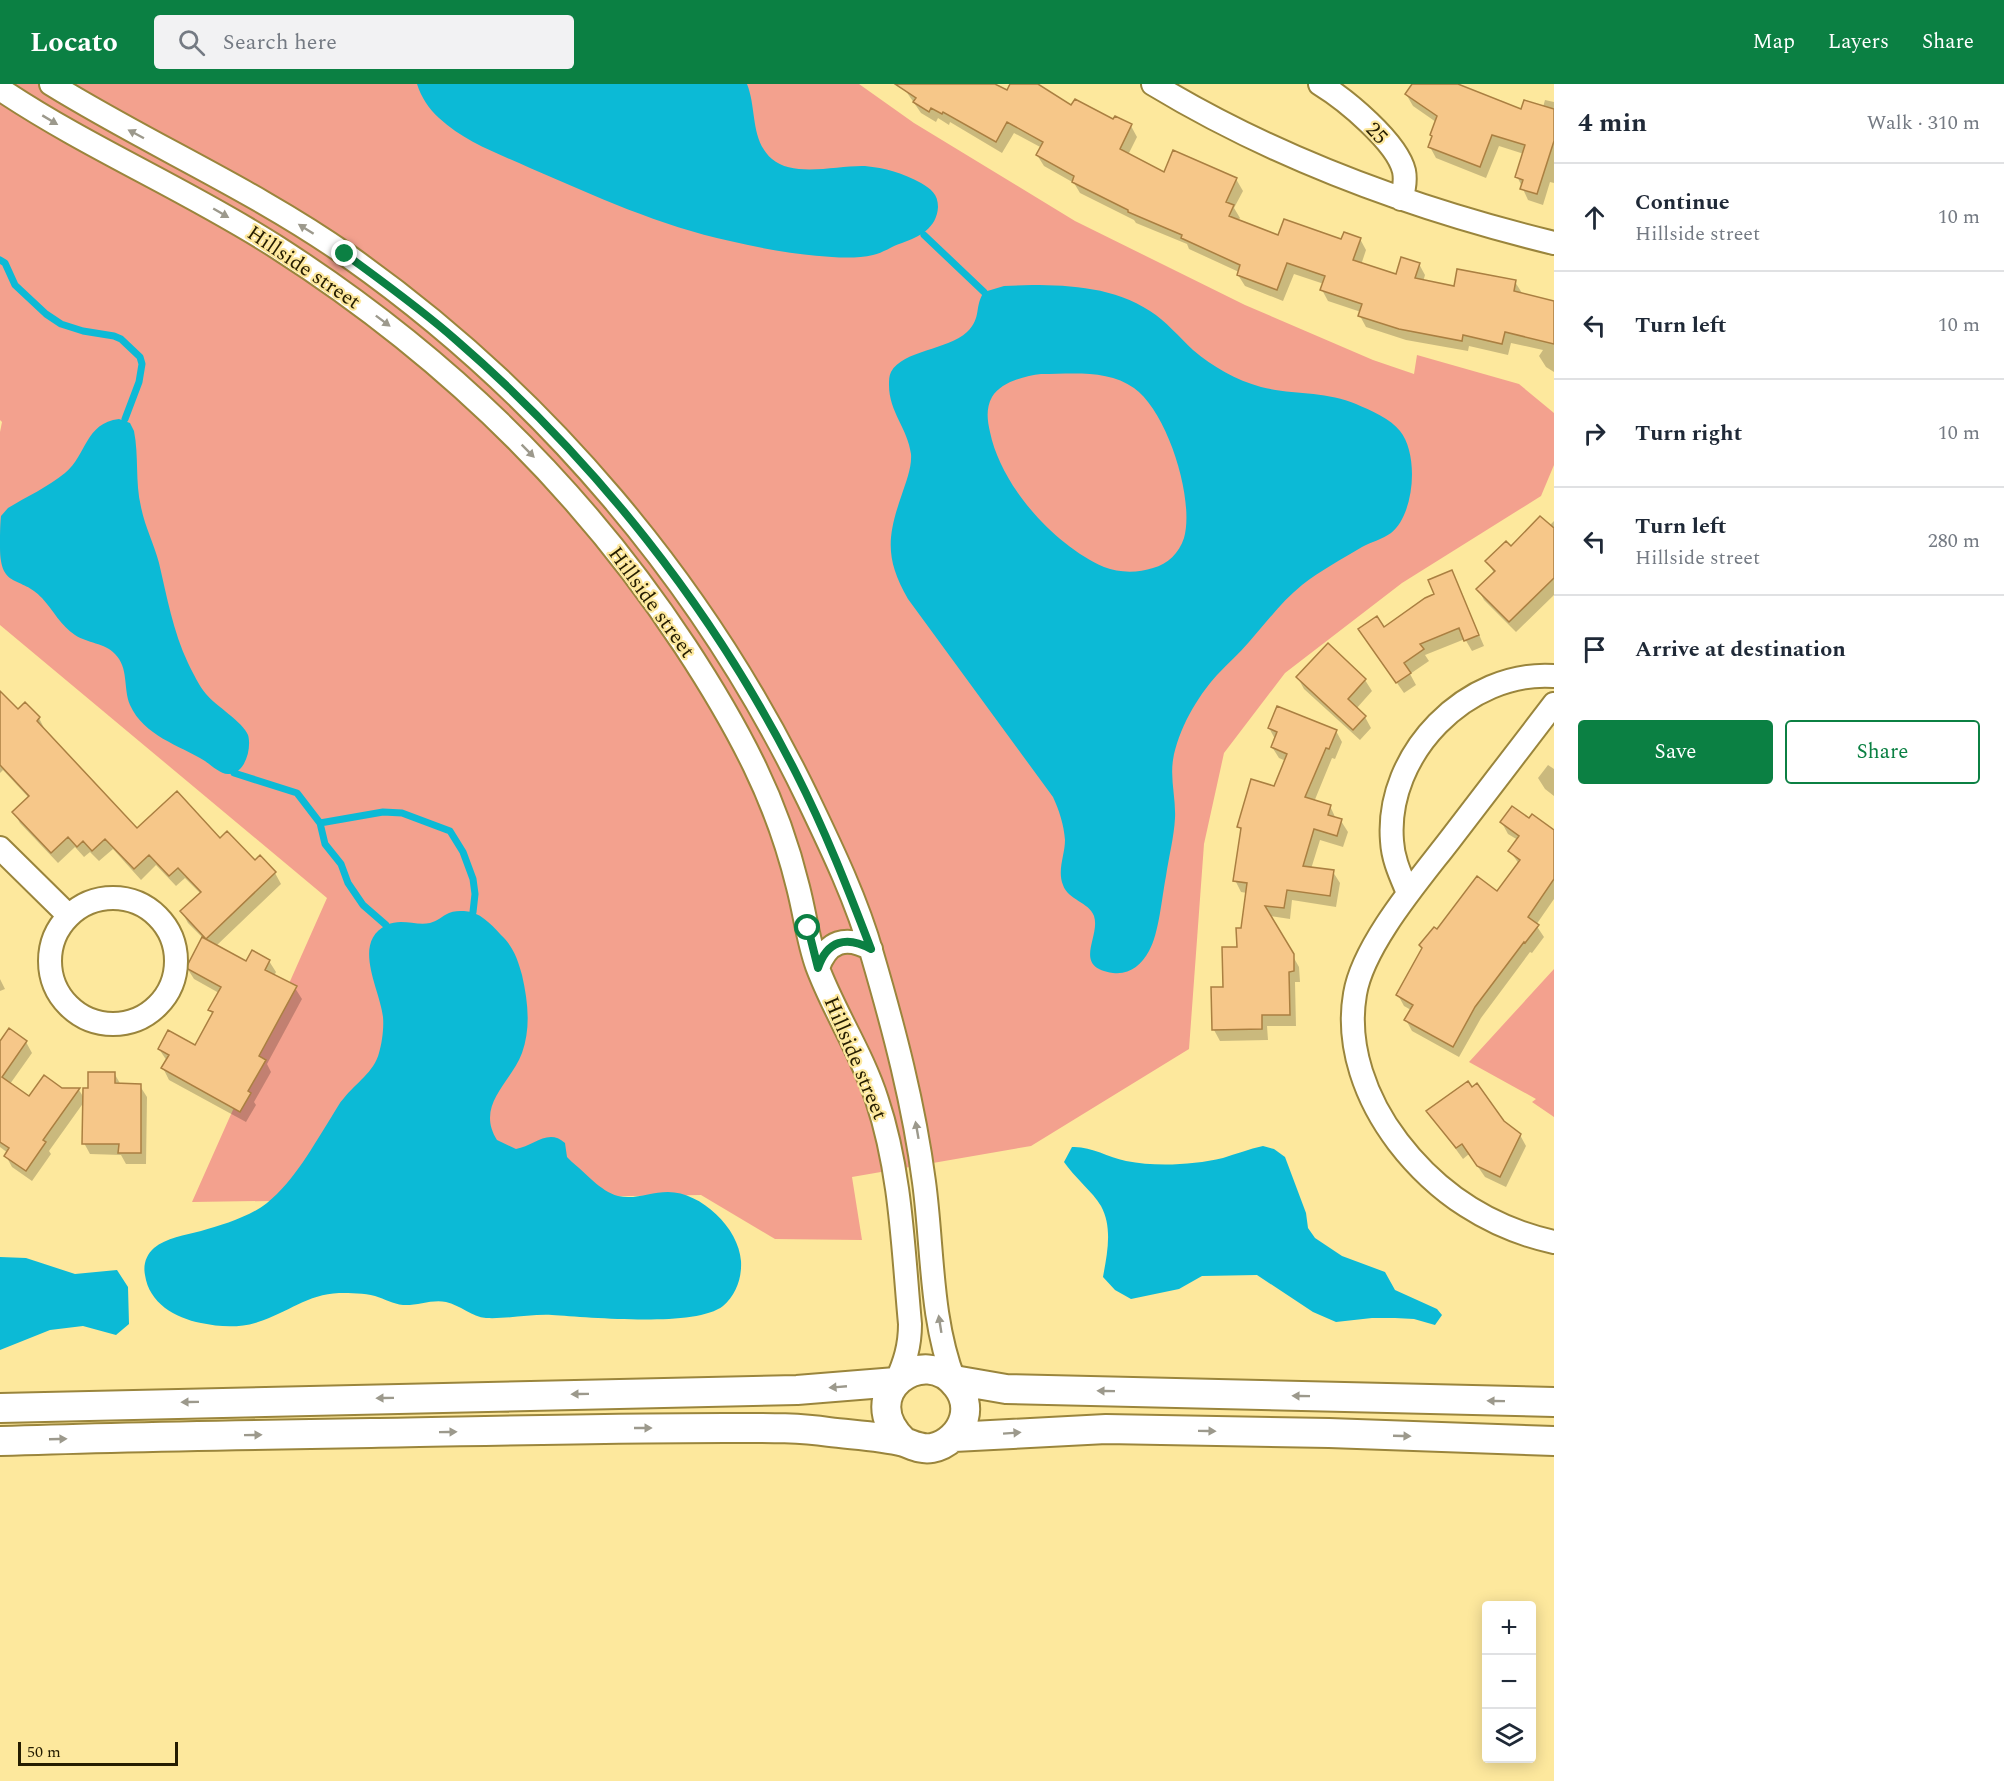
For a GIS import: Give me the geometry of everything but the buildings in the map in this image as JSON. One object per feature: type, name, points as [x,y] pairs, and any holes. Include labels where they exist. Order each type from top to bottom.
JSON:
[{"type":"street","name":"Hillside street","points":[[51,84],[109,119],[266,204],[345,254],[420,310],[456,339],[557,436],[659,556],[732,661],[780,744],[823,830],[871,949],[901,1058],[917,1131],[939,1322],[946,1359],[954,1380]]},
{"type":"street","name":"25","points":[[1320,84],[1362,117],[1400,160],[1405,188],[1401,199]]},
{"type":"street","points":[[1169,87],[1231,127],[1294,157],[1401,199],[1487,226],[1554,243]]},
{"type":"street","name":"Hillside street","points":[[0,89],[58,125],[215,210],[329,281],[384,321],[437,364],[535,458],[624,560],[664,615],[736,730],[772,807],[787,847],[818,968],[876,1095],[895,1168],[910,1324],[910,1343],[896,1382]]},
{"type":"street","points":[[1408,893],[1397,868],[1392,841],[1392,813],[1399,786],[1423,740],[1439,721],[1458,705],[1479,693],[1501,683],[1525,678],[1554,676]]},
{"type":"street","points":[[1554,704],[1408,893],[1362,968],[1355,991],[1352,1014],[1357,1059],[1366,1085],[1391,1132],[1427,1176],[1476,1213],[1504,1227],[1534,1238],[1554,1242]]},
{"type":"street","points":[[0,848],[68,915]]},
{"type":"street","points":[[123,898],[144,906],[161,920],[175,946],[175,975],[166,995],[151,1012],[124,1024],[95,1022],[81,1017],[59,997],[49,969],[49,954],[56,933],[68,915],[80,906],[94,901],[123,898]]},
{"type":"street","points":[[818,968],[822,957],[838,943],[850,941],[861,943],[871,949]]},
{"type":"street","points":[[904,1442],[894,1433],[887,1421],[888,1394],[896,1382],[907,1374],[919,1370],[931,1370],[943,1373],[954,1380],[1006,1389],[1554,1402]]},
{"type":"street","points":[[0,1441],[642,1428],[766,1428],[825,1431],[904,1442],[917,1448],[931,1448],[944,1444],[954,1437],[961,1427],[965,1415],[963,1396],[954,1380]]},
{"type":"street","points":[[0,1408],[797,1390],[896,1382]]},
{"type":"street","points":[[954,1437],[1106,1429],[1329,1433],[1554,1441]]},
{"type":"shaded area","points":[[0,84],[859,84],[914,123],[1075,221],[1245,305],[1373,360],[1414,374],[1417,355],[1519,384],[1554,413],[1554,465],[1541,496],[1402,583],[1285,673],[1224,753],[1204,844],[1189,1049],[1031,1146],[852,1177],[862,1240],[775,1239],[701,1195],[192,1202],[327,898],[0,625],[0,432],[2,422],[0,420]]},
{"type":"shaded area","points":[[1554,969],[1554,1117],[1532,1102],[1536,1099],[1469,1062]]},
{"type":"water","points":[[417,84],[747,84],[760,143],[772,159],[792,168],[865,166],[901,174],[921,183],[933,192],[938,202],[937,214],[931,226],[915,238],[877,254],[858,257],[793,253],[704,235],[653,219],[603,199],[471,141],[435,114],[423,98]]},
{"type":"water","points":[[1004,286],[1078,287],[1108,293],[1137,303],[1167,324],[1193,350],[1234,377],[1261,387],[1345,400],[1380,415],[1400,431],[1410,454],[1412,484],[1405,512],[1399,524],[1388,535],[1331,565],[1295,591],[1217,675],[1189,714],[1179,737],[1173,760],[1174,825],[1160,915],[1149,951],[1134,968],[1125,972],[1113,973],[1100,970],[1093,965],[1090,950],[1094,933],[1094,916],[1088,907],[1069,894],[1063,885],[1061,874],[1065,846],[1064,834],[1053,797],[908,599],[892,560],[893,523],[908,474],[911,454],[892,404],[890,374],[905,359],[949,343],[967,332],[975,322],[979,302],[984,292]],"holes":[[[1077,373],[1113,378],[1134,388],[1146,399],[1157,416],[1176,457],[1182,479],[1186,521],[1184,538],[1179,548],[1163,564],[1141,571],[1128,572],[1104,567],[1085,557],[1049,529],[1032,512],[1005,473],[989,427],[990,401],[1001,387],[1021,378],[1041,374]]]},
{"type":"water","points":[[119,419],[130,423],[134,431],[141,507],[159,563],[178,639],[203,691],[241,725],[248,735],[249,747],[246,760],[243,766],[234,773],[225,774],[219,771],[163,739],[144,725],[130,705],[122,665],[115,654],[70,631],[42,598],[27,586],[8,576],[1,561],[1,516],[8,508],[65,473],[99,427]]},
{"type":"water","points":[[464,911],[475,913],[484,919],[509,944],[519,964],[526,995],[528,1024],[525,1044],[517,1064],[492,1105],[491,1127],[497,1140],[516,1149],[553,1137],[565,1143],[567,1157],[611,1194],[631,1197],[668,1192],[693,1198],[705,1205],[726,1225],[739,1249],[740,1274],[731,1297],[723,1306],[709,1313],[690,1317],[640,1320],[544,1315],[486,1318],[476,1316],[446,1302],[403,1305],[371,1295],[348,1293],[317,1297],[269,1318],[237,1326],[191,1321],[165,1308],[147,1285],[144,1268],[151,1251],[170,1239],[235,1220],[267,1203],[295,1173],[341,1102],[377,1060],[383,1017],[370,967],[369,954],[376,933],[392,923],[430,923],[449,913]]},
{"type":"water","points":[[1263,1146],[1274,1149],[1285,1157],[1306,1213],[1308,1228],[1315,1238],[1342,1256],[1385,1272],[1395,1290],[1437,1309],[1442,1315],[1435,1325],[1414,1319],[1395,1318],[1336,1322],[1313,1312],[1257,1275],[1202,1276],[1179,1289],[1131,1299],[1115,1290],[1103,1277],[1108,1241],[1105,1214],[1098,1201],[1064,1162],[1072,1147],[1086,1148],[1126,1161],[1162,1165],[1187,1164],[1223,1158]]},
{"type":"water","points":[[0,1257],[26,1258],[75,1274],[117,1270],[128,1287],[129,1324],[116,1335],[83,1326],[50,1330],[0,1350]]},
{"type":"waterway","points":[[924,235],[984,292]]},
{"type":"waterway","points":[[0,260],[5,263],[15,285],[46,314],[61,324],[121,339],[140,357],[142,364],[139,382],[125,419]]},
{"type":"waterway","points":[[234,773],[297,793],[320,823],[383,812],[402,813],[450,831],[463,852],[473,879],[475,894],[473,912]]},
{"type":"waterway","points":[[320,823],[325,844],[341,864],[348,883],[363,905],[386,925]]},
{"type":"route","points":[[345,254],[456,339],[557,436],[659,556],[696,608],[732,661],[795,772],[823,830],[871,949],[861,943],[850,941],[838,943],[822,957],[818,968],[808,928]]}]
